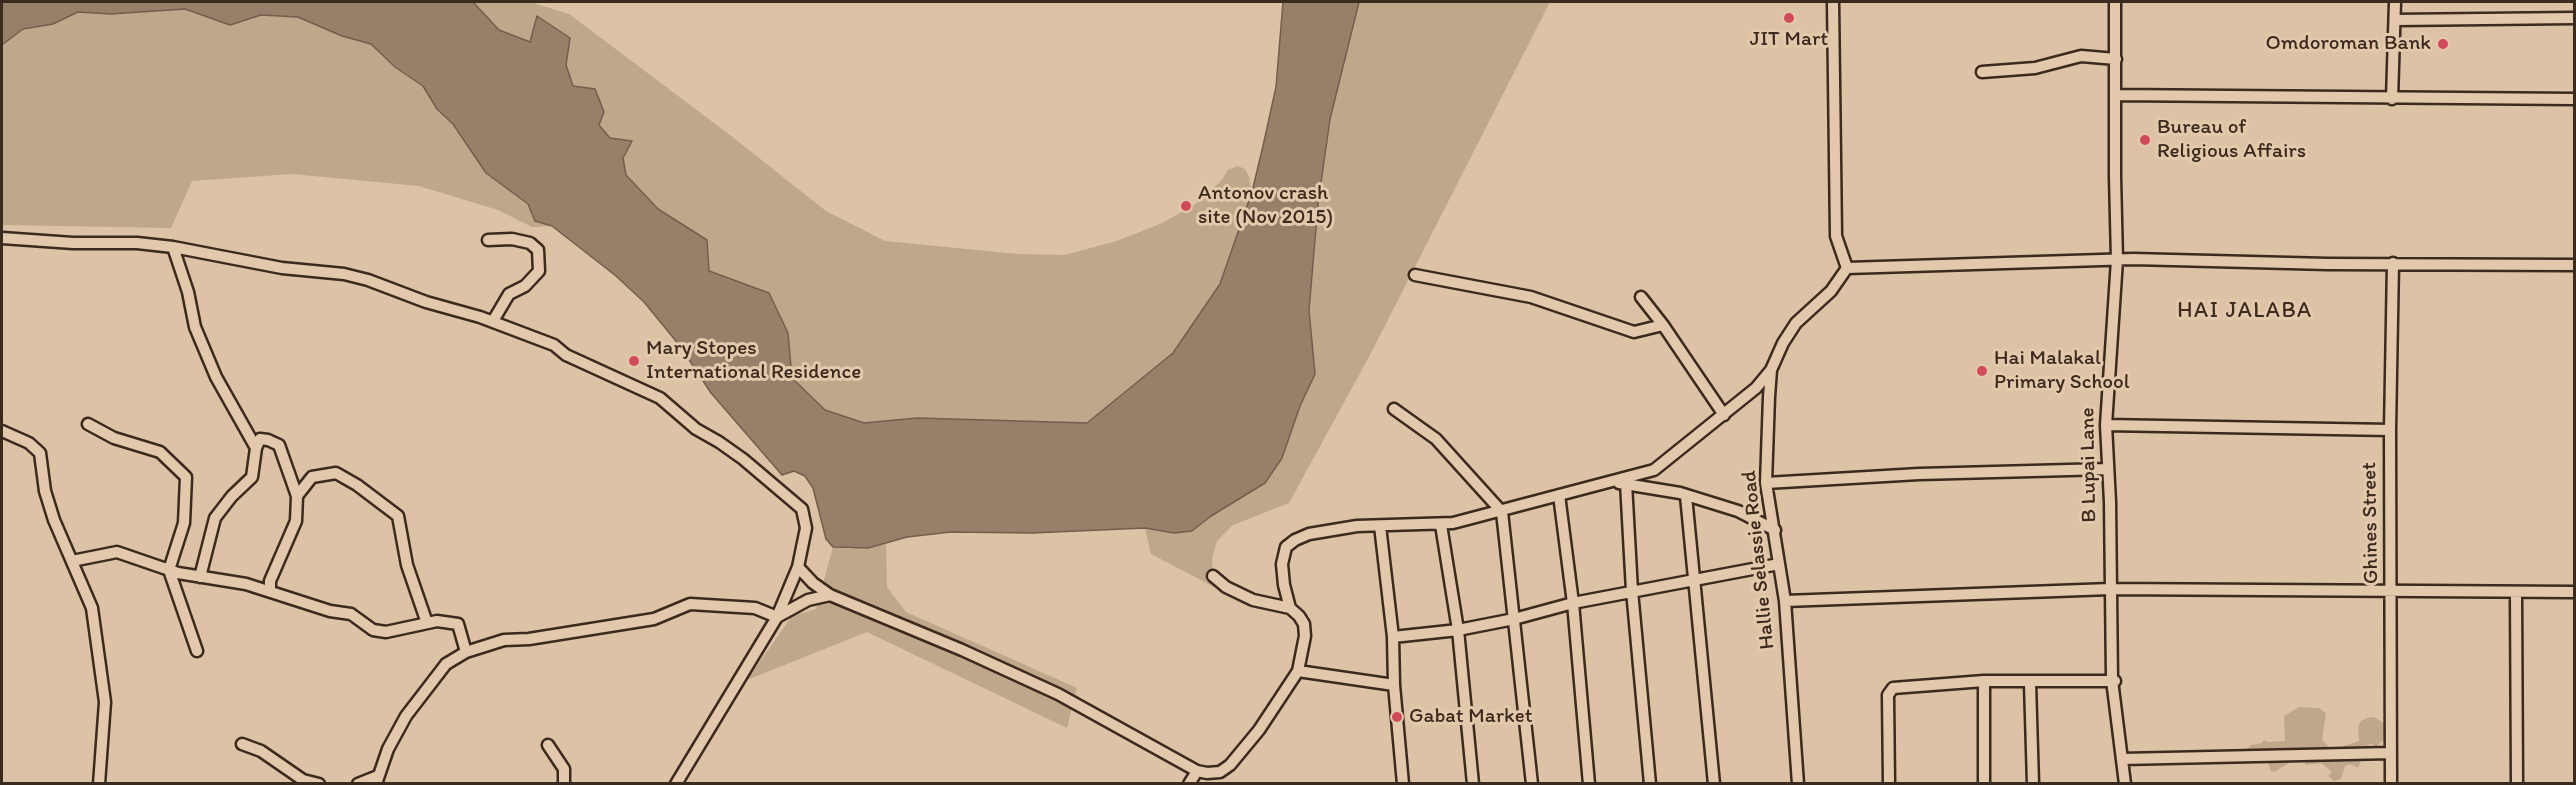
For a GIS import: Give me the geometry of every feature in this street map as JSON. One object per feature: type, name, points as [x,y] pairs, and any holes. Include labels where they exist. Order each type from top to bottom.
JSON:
[{"type":"street","points":[[1833,2],[1836,236],[1847,268],[2117,260],[2574,265]]},
{"type":"street","name":"B Lupai Lane","points":[[2115,2],[2117,260],[2106,424],[2110,502],[2112,680],[2125,783]]},
{"type":"street","points":[[2392,99],[2395,2]]},
{"type":"street","points":[[2394,20],[2574,18]]},
{"type":"street","points":[[1982,72],[2035,68],[2081,56],[2116,59]]},
{"type":"street","points":[[2116,95],[2574,99]]},
{"type":"street","points":[[2,238],[73,243],[137,243],[173,247],[248,263],[368,280],[426,302],[493,321],[554,345],[566,355],[660,398],[696,429],[719,442],[776,485],[798,504],[805,515],[806,528],[798,567],[777,616],[676,783]]},
{"type":"street","points":[[488,240],[512,239],[530,243],[538,250],[539,271],[525,286],[509,294],[493,321]]},
{"type":"street","points":[[173,247],[188,292],[195,327],[216,377],[256,448]]},
{"type":"street","name":"Ghines Street","points":[[2391,783],[2390,430],[2393,263]]},
{"type":"street","name":"Hallie Selassie Road","points":[[1798,783],[1785,601],[1766,483],[1771,370],[1783,343],[1796,323],[1831,291],[1847,268]]},
{"type":"street","points":[[1415,275],[1531,297],[1634,332],[1663,325]]},
{"type":"street","points":[[1641,297],[1663,325],[1724,415]]},
{"type":"street","points":[[798,567],[813,583],[830,594],[1058,694],[1197,771],[1207,773],[1220,771],[1230,765],[1259,730],[1298,671],[1305,636],[1304,624],[1290,608],[1282,564],[1286,547],[1295,540],[1309,534],[1357,526],[1441,525],[1502,512],[1589,486],[1654,470],[1756,388],[1771,370]]},
{"type":"street","points":[[1394,410],[1436,439],[1502,512],[1532,783]]},
{"type":"street","points":[[88,424],[114,438],[160,452],[186,477],[184,523],[169,570],[197,651]]},
{"type":"street","points":[[2106,424],[2390,430]]},
{"type":"street","points":[[2,430],[29,443],[40,453],[45,491],[54,520],[92,608],[105,702],[99,783]]},
{"type":"street","points":[[200,577],[215,518],[232,496],[252,477],[256,448],[260,439],[268,440],[279,445],[297,496],[296,521],[270,581],[270,590]]},
{"type":"street","points":[[1766,483],[1918,474],[2107,469]]},
{"type":"street","points":[[297,496],[312,477],[336,473],[357,484],[398,516],[407,565],[427,623]]},
{"type":"street","points":[[1589,486],[1626,483],[1680,493],[1738,511],[1775,530]]},
{"type":"street","points":[[1626,483],[1632,591],[1650,783]]},
{"type":"street","points":[[1560,495],[1573,603],[1589,783]]},
{"type":"street","points":[[1686,496],[1714,783]]},
{"type":"street","points":[[1441,525],[1458,630],[1473,783]]},
{"type":"street","points":[[1380,526],[1393,637],[1394,685],[1403,783]]},
{"type":"street","points":[[72,561],[117,552],[169,570],[246,584],[330,611],[351,614],[373,630],[386,632],[437,621],[458,624],[466,651]]},
{"type":"street","points":[[1393,637],[1458,630],[1514,619],[1573,603],[1779,564]]},
{"type":"street","points":[[1213,576],[1226,587],[1253,600],[1290,608]]},
{"type":"street","points":[[1785,601],[2110,589],[2574,592]]},
{"type":"street","points":[[2516,593],[2517,783]]},
{"type":"street","points":[[358,783],[377,780],[388,749],[406,716],[446,664],[466,651],[504,640],[530,639],[654,619],[690,604],[755,608],[777,616],[808,600],[830,594]]},
{"type":"street","points":[[1298,671],[1394,685]]},
{"type":"street","points":[[1889,783],[1889,690],[1984,681],[2030,683],[2115,681],[2112,680]]},
{"type":"street","points":[[1984,681],[1984,783]]},
{"type":"street","points":[[2030,683],[2033,783]]},
{"type":"street","points":[[242,744],[261,751],[303,780],[319,783]]},
{"type":"street","points":[[548,745],[564,769],[564,783]]},
{"type":"street","points":[[2122,759],[2391,753]]},
{"type":"street","points":[[1189,783],[1197,771]]},
{"type":"shaded area","points":[[2,2],[473,2],[499,30],[530,42],[537,16],[570,38],[566,65],[573,86],[595,89],[604,112],[599,125],[610,138],[632,141],[623,158],[626,175],[658,209],[707,240],[709,271],[769,293],[788,333],[792,378],[825,410],[864,423],[917,418],[1087,423],[1173,353],[1220,284],[1252,192],[1263,146],[1276,87],[1283,2],[1359,2],[1330,119],[1318,204],[1309,310],[1315,374],[1300,406],[1282,458],[1265,483],[1211,516],[1192,531],[1174,533],[1145,528],[1032,533],[951,532],[907,537],[868,548],[833,547],[826,539],[813,488],[805,476],[794,471],[782,475],[711,393],[680,346],[644,302],[616,276],[552,226],[535,221],[528,204],[486,173],[453,124],[437,109],[423,86],[395,67],[371,44],[342,36],[298,17],[261,15],[230,25],[185,9],[111,14],[78,12],[53,24],[23,29],[2,45]]},
{"type":"shaded area","points":[[473,2],[530,2],[569,14],[730,135],[826,211],[885,241],[1018,254],[1064,255],[1117,241],[1162,223],[1194,205],[1221,181],[1228,170],[1238,166],[1245,169],[1252,192],[1220,284],[1173,353],[1087,423],[917,418],[864,423],[825,410],[792,378],[788,333],[769,293],[709,271],[707,240],[657,209],[625,175],[623,158],[573,86],[566,65],[537,17],[530,42],[499,30]]},
{"type":"shaded area","points":[[1359,2],[1550,2],[1370,355],[1289,503],[1233,525],[1217,541],[1212,559],[1214,587],[1151,554],[1145,528],[1174,533],[1192,531],[1211,516],[1265,483],[1315,374],[1309,310],[1318,204],[1330,119]]},
{"type":"shaded area","points":[[185,9],[230,25],[261,15],[298,17],[342,36],[371,44],[395,67],[423,86],[437,109],[453,124],[486,173],[528,205],[535,221],[552,226],[532,227],[498,210],[419,186],[292,174],[192,181],[171,228],[2,225],[2,45],[23,29],[53,24],[78,12],[111,14]]},
{"type":"shaded area","points":[[886,544],[887,587],[906,612],[1077,688],[1067,728],[867,632],[747,680],[792,616],[816,609],[833,547],[849,549]]},
{"type":"shaded area","points":[[2299,707],[2319,708],[2326,713],[2322,740],[2331,749],[2340,751],[2344,746],[2359,741],[2358,727],[2361,721],[2367,718],[2374,717],[2385,724],[2385,738],[2375,748],[2372,744],[2368,745],[2358,768],[2350,764],[2345,766],[2341,779],[2334,781],[2328,776],[2332,772],[2321,763],[2305,765],[2305,762],[2294,760],[2274,772],[2271,771],[2268,763],[2252,763],[2252,759],[2244,753],[2251,745],[2262,743],[2263,740],[2285,741],[2284,716]]},
{"type":"place","name":"JIT Mart","points":[[1789,18]]},
{"type":"place","name":"Omdoroman Bank","points":[[2443,44]]},
{"type":"place","name":"Bureau of Religious Affairs","points":[[2145,140]]},
{"type":"place","name":"Antonov crash site (Nov 2015)","points":[[1186,206]]},
{"type":"place","name":"Mary Stopes International Residence","points":[[634,361]]},
{"type":"place","name":"Hai Malakal Primary School","points":[[1982,371]]},
{"type":"place","name":"Gabat Market","points":[[1397,717]]},
{"type":"district","name":"HAI JALABA","points":[[2245,311]]}]
